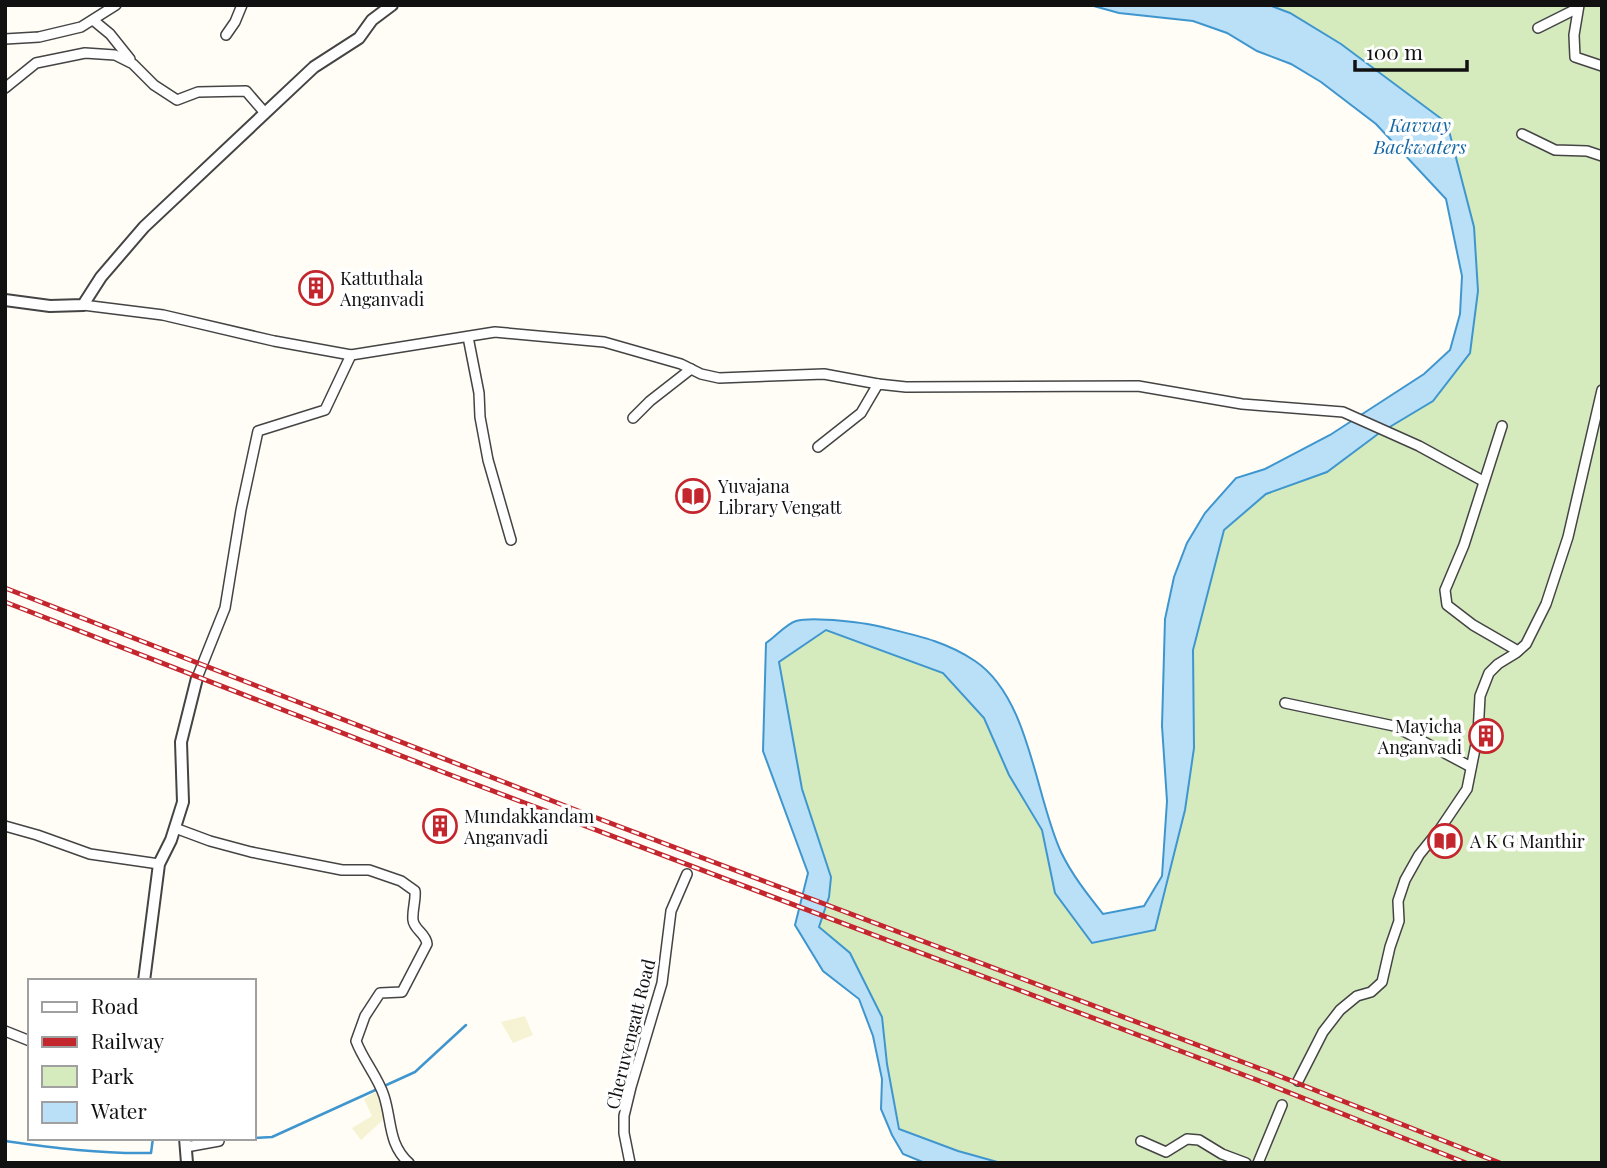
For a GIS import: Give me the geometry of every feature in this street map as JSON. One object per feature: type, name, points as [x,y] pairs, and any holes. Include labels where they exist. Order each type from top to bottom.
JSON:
[{"type":"street","points":[[5,39],[39,37],[81,27],[116,5]]},
{"type":"street","points":[[226,35],[242,5]]},
{"type":"street","points":[[83,305],[101,277],[144,227],[314,67],[359,38],[372,20],[392,5]]},
{"type":"street","points":[[1538,28],[1578,7]]},
{"type":"street","points":[[1578,7],[1574,35],[1575,57],[1602,66]]},
{"type":"street","points":[[93,20],[110,34],[133,64],[155,85],[177,100],[198,92],[246,91],[265,113]]},
{"type":"street","points":[[5,88],[36,63],[57,58],[85,53],[115,55],[133,64]]},
{"type":"street","points":[[1522,134],[1555,150],[1587,151],[1602,156]]},
{"type":"street","points":[[5,300],[50,306],[83,305],[163,315],[274,341],[351,355],[495,332],[604,342],[719,378],[824,374],[906,387],[1138,386],[1242,404],[1343,412],[1419,446],[1483,481]]},
{"type":"street","points":[[468,337],[488,460],[511,540]]},
{"type":"street","points":[[144,979],[159,864],[183,802],[181,742],[197,678],[225,608],[241,510],[258,431],[325,410],[351,355]]},
{"type":"street","points":[[633,418],[691,369]]},
{"type":"street","points":[[818,447],[861,413],[878,384]]},
{"type":"street","points":[[1298,1081],[1323,1032],[1340,1010],[1357,996],[1371,992],[1382,982],[1399,921],[1398,901],[1405,880],[1419,855],[1467,789],[1478,734],[1480,696],[1489,673],[1526,644],[1546,604],[1568,537],[1602,390]]},
{"type":"street","points":[[1502,426],[1445,596],[1447,605],[1473,625],[1518,651]]},
{"type":"street","points":[[1285,703],[1394,726],[1471,767]]},
{"type":"street","points":[[5,826],[90,854],[159,864]]},
{"type":"street","points":[[175,828],[251,852],[342,870],[369,870],[401,881],[415,891],[412,917],[414,925],[426,938],[427,944],[402,992],[380,993],[372,1003],[356,1041],[382,1092],[391,1138],[402,1157],[409,1163]]},
{"type":"street","name":"Cheruvengatt Road","points":[[630,1163],[624,1133],[624,1116],[662,983],[671,911],[687,874]]},
{"type":"street","points":[[5,1031],[28,1040]]},
{"type":"street","points":[[1258,1163],[1282,1105]]},
{"type":"street","points":[[1141,1141],[1166,1152],[1187,1139],[1199,1140],[1222,1154],[1246,1163]]},
{"type":"street","points":[[187,1163],[185,1142],[219,1141]]},
{"type":"shaded area","points":[[525,1016],[533,1035],[513,1043],[501,1022]]},
{"type":"shaded area","points":[[376,1092],[381,1093],[386,1117],[361,1140],[352,1128],[372,1116],[364,1099]]},
{"type":"green space","points":[[1269,5],[1602,5],[1602,1163],[1001,1163],[958,1151],[900,1129],[887,1064],[882,1017],[850,953],[819,927],[829,897],[831,877],[802,789],[779,662],[826,630],[943,673],[984,718],[1009,775],[1042,830],[1055,893],[1092,943],[1155,930],[1185,810],[1194,748],[1193,650],[1224,530],[1266,494],[1327,472],[1378,434],[1470,353],[1474,227],[1290,13]]},
{"type":"water","name":"Kavvay Backwaters","points":[[1090,5],[1269,5],[1290,13],[1341,44],[1447,123],[1474,227],[1478,291],[1470,353],[1433,401],[1378,434],[1327,472],[1266,494],[1224,530],[1193,650],[1194,748],[1185,810],[1155,930],[1092,943],[1055,893],[1042,830],[1009,775],[984,718],[943,673],[826,630],[779,662],[802,789],[831,877],[829,897],[819,927],[850,953],[882,1017],[887,1064],[899,1129],[958,1151],[1001,1163],[925,1163],[903,1154],[881,1109],[882,1079],[873,1036],[859,999],[823,971],[795,925],[808,873],[763,751],[766,643],[796,621],[841,621],[878,626],[921,637],[943,644],[975,661],[993,678],[1020,723],[1052,829],[1065,860],[1080,884],[1103,914],[1144,906],[1162,876],[1167,801],[1162,726],[1165,619],[1174,577],[1187,543],[1205,513],[1236,478],[1265,469],[1330,435],[1424,374],[1450,350],[1460,314],[1462,276],[1446,199],[1376,124],[1321,82],[1227,33],[1193,21],[1119,13]]},
{"type":"waterway","points":[[256,1138],[272,1137],[415,1072],[466,1025]]},
{"type":"waterway","points":[[5,1141],[114,1153],[151,1153],[153,1140]]},
{"type":"railway","points":[[5,588],[581,812],[1269,1072],[1500,1163]]},
{"type":"railway","points":[[5,602],[448,774],[1265,1083],[1466,1163]]},
{"type":"place","name":"Kattuthala Anganvadi","points":[[316,288]]},
{"type":"place","name":"Yuvajana Library Vengatt","points":[[693,496]]},
{"type":"place","name":"Mayicha Anganvadi","points":[[1486,736]]},
{"type":"place","name":"Mundakkandam Anganvadi","points":[[440,826]]},
{"type":"place","name":"A K G Manthir","points":[[1445,841]]}]
